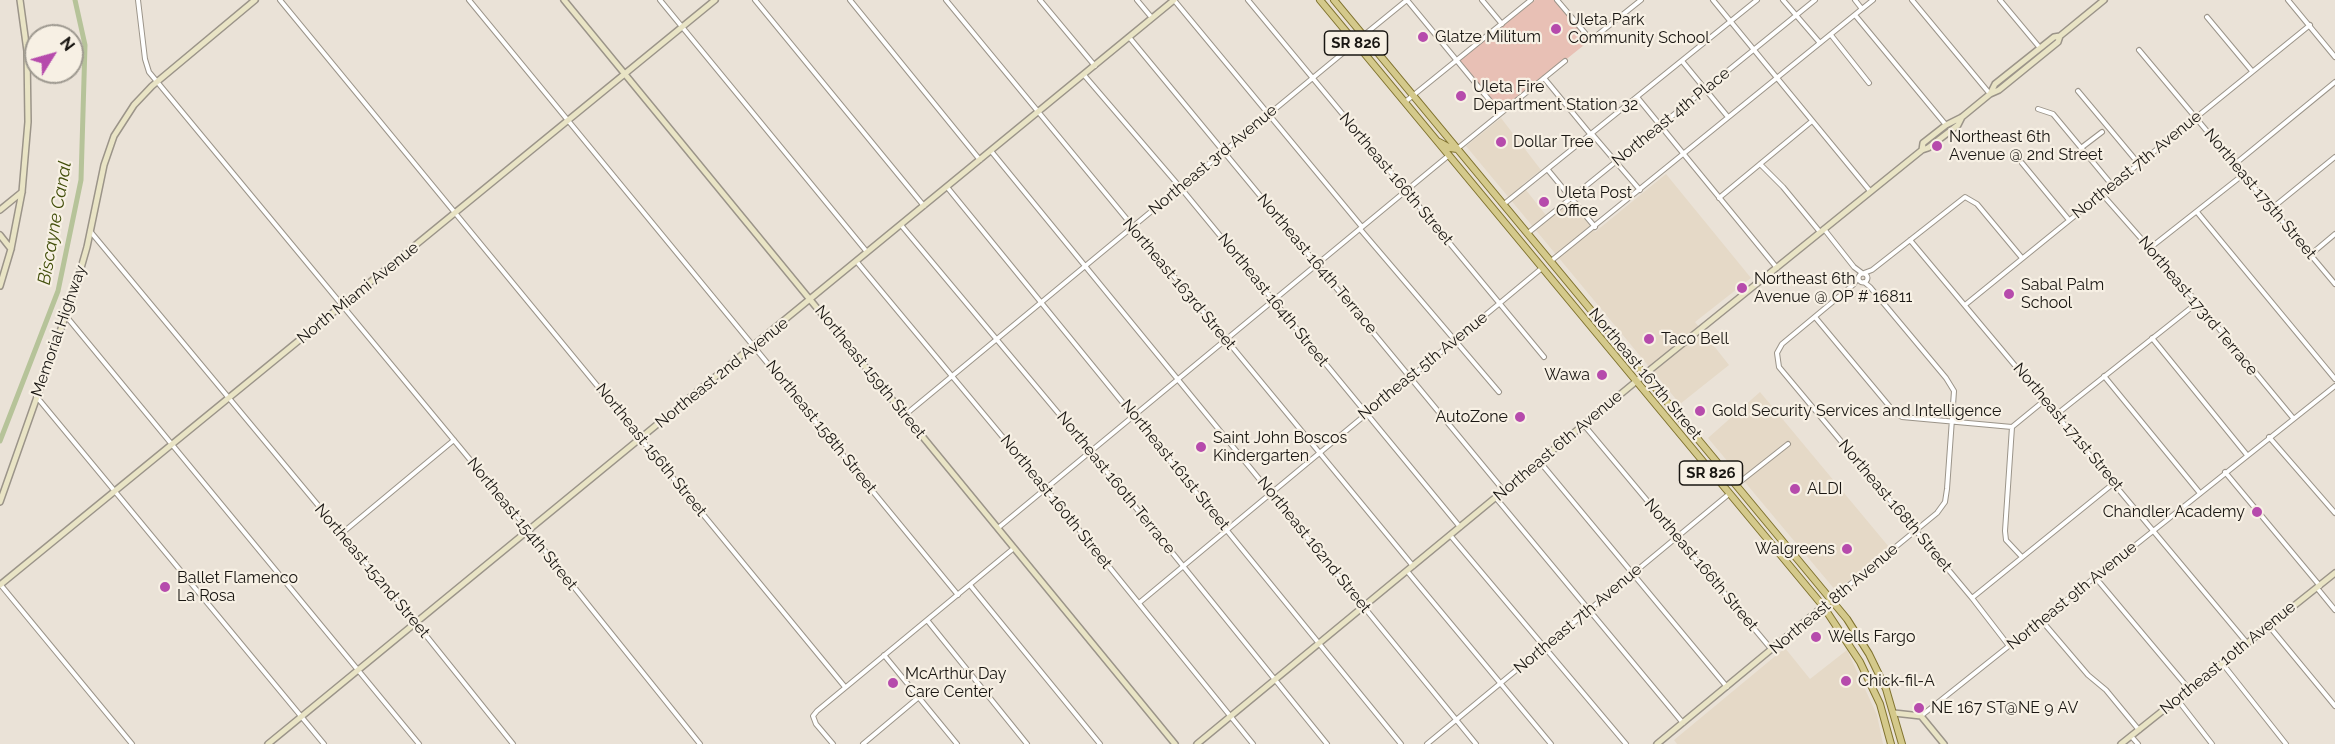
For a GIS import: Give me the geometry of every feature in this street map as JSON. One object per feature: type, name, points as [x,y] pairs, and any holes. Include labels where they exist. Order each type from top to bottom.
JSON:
[{"type":"main road","name":"Northeast 167th Street","points":[[1320,0],[1823,606],[1860,662],[1880,704]]},
{"type":"main road","name":"Northeast 167th Street","points":[[1334,0],[1832,599],[1869,654],[1894,713]]},
{"type":"main road","points":[[1341,26],[1357,36],[1364,36]]},
{"type":"main road","points":[[1355,43],[1362,43],[1375,49]]},
{"type":"main road","points":[[1436,140],[1450,148],[1457,149]]},
{"type":"main road","points":[[1448,156],[1455,155],[1467,160]]},
{"type":"main road","points":[[1531,255],[1544,261],[1551,261]]},
{"type":"main road","points":[[1542,268],[1551,268],[1562,274]]},
{"type":"main road","points":[[1713,475],[1727,484],[1736,484]]},
{"type":"main road","points":[[1729,494],[1736,492],[1745,495]]},
{"type":"main road","points":[[1880,704],[1894,713]]},
{"type":"main road","name":"SR 826","points":[[1880,704],[1891,744]]},
{"type":"main road","name":"SR 826","points":[[1894,713],[1902,744]]},
{"type":"street","points":[[0,286],[11,249],[22,192],[28,122],[27,51],[20,0]]},
{"type":"street","name":"Northeast 154th Street","points":[[138,0],[146,66],[157,81],[529,531],[700,744]]},
{"type":"street","name":"Memorial Highway","points":[[0,502],[66,316],[90,231],[106,156],[122,121],[138,99],[157,81],[255,0]]},
{"type":"street","name":"Northeast 156th Street","points":[[280,0],[845,687]]},
{"type":"street","name":"Northeast 158th Street","points":[[469,0],[958,595]]},
{"type":"street","name":"Northeast 159th Street","points":[[564,0],[1175,744]]},
{"type":"street","points":[[660,0],[868,253]]},
{"type":"street","name":"North Miami Avenue","points":[[0,584],[715,0]]},
{"type":"street","points":[[755,0],[924,206]]},
{"type":"street","points":[[850,0],[981,160]]},
{"type":"street","name":"Northeast 163rd Street","points":[[946,0],[1318,452],[1551,744]]},
{"type":"street","points":[[1040,0],[1095,66]]},
{"type":"street","points":[[1137,0],[1152,18]]},
{"type":"street","points":[[1174,0],[1499,392]]},
{"type":"street","name":"Northeast 2nd Avenue","points":[[268,744],[1174,0]]},
{"type":"street","name":"Northeast 166th Street","points":[[1248,0],[1544,357]]},
{"type":"street","points":[[1364,36],[1407,0],[1500,113]]},
{"type":"street","points":[[1482,0],[1502,24]]},
{"type":"street","points":[[1405,103],[1531,0]]},
{"type":"street","points":[[1557,0],[1590,40],[1634,2],[1641,0]]},
{"type":"street","points":[[1713,0],[1870,192]]},
{"type":"street","points":[[1503,205],[1757,0]]},
{"type":"street","points":[[1783,0],[1820,44]]},
{"type":"street","name":"Northeast 4th Place","points":[[1528,233],[1815,0]]},
{"type":"street","points":[[1855,0],[1862,9]]},
{"type":"street","points":[[1551,261],[1873,0]]},
{"type":"street","points":[[1912,0],[1990,94]]},
{"type":"street","points":[[2001,0],[2040,48]]},
{"type":"street","points":[[2289,0],[2335,57]]},
{"type":"street","name":"Northeast 6th Avenue","points":[[1922,150],[1923,143],[1946,125],[1962,117],[2045,54],[2058,42],[2060,36],[2100,1]]},
{"type":"street","points":[[1855,15],[1946,125]]},
{"type":"street","points":[[2207,18],[2252,71]]},
{"type":"street","name":"Northeast 7th Avenue","points":[[1965,305],[2310,25]]},
{"type":"street","points":[[1831,35],[1869,83]]},
{"type":"street","name":"Northeast 6th Avenue","points":[[1990,94],[1995,84],[2054,37],[2060,36]]},
{"type":"street","name":"Northeast 164th Terrace","points":[[1129,37],[1504,491]]},
{"type":"street","name":"Northeast 3rd Avenue","points":[[905,415],[1355,43]]},
{"type":"street","name":"Northeast 175th Street","points":[[2139,50],[2335,284]]},
{"type":"street","points":[[1457,149],[1565,61]]},
{"type":"street","points":[[1682,61],[1728,117]]},
{"type":"street","name":"Northeast 164th Street","points":[[1084,75],[1180,187],[1460,527]]},
{"type":"street","points":[[1544,78],[1640,190]]},
{"type":"street","points":[[2235,164],[2335,82]]},
{"type":"street","points":[[2078,91],[2139,164]]},
{"type":"street","points":[[1637,97],[1777,268]]},
{"type":"street","points":[[2037,109],[2053,114],[2112,186]]},
{"type":"street","name":"Northeast 6th Avenue","points":[[1197,744],[1636,381],[1922,150],[1958,125],[1962,117]]},
{"type":"street","points":[[1719,198],[1812,121]]},
{"type":"street","points":[[2081,148],[2102,132]]},
{"type":"street","name":"Northeast 162nd Street","points":[[992,151],[1476,744]]},
{"type":"street","points":[[998,528],[1448,156]]},
{"type":"street","points":[[2271,209],[2335,157]]},
{"type":"street","points":[[2022,163],[2069,220]]},
{"type":"street","points":[[1760,164],[1784,187],[1863,278]]},
{"type":"street","points":[[1548,170],[1595,227]]},
{"type":"street","points":[[2150,248],[2244,174]]},
{"type":"street","name":"Northeast 161st Street","points":[[947,188],[1227,528],[1401,744]]},
{"type":"street","points":[[0,210],[22,192]]},
{"type":"street","name":"Northeast 173rd Terrace","points":[[2102,194],[2197,302],[2293,418]]},
{"type":"street","points":[[2022,258],[1977,204],[1967,197],[1961,198],[1815,317],[1895,412],[1902,417],[2012,427],[2045,400]]},
{"type":"street","points":[[2197,212],[2335,379]]},
{"type":"street","name":"Northeast 160th Terrace","points":[[901,225],[1090,451],[1327,744]]},
{"type":"street","name":"Northeast 152nd Street","points":[[90,231],[513,744]]},
{"type":"street","points":[[2310,255],[2335,234]]},
{"type":"street","points":[[0,236],[11,249]]},
{"type":"street","name":"Northeast 171st Street","points":[[1911,240],[2247,643]]},
{"type":"street","name":"Northeast 160th Street","points":[[857,262],[1046,489],[1253,744]]},
{"type":"street","name":"Northeast 5th Avenue","points":[[1138,603],[1542,268]]},
{"type":"street","name":"Northeast 8th Avenue","points":[[1657,744],[1915,532],[1937,513],[1945,502],[1954,391],[1946,378],[1863,278]]},
{"type":"street","points":[[2057,414],[2197,302]]},
{"type":"street","points":[[66,316],[419,744]]},
{"type":"street","name":"Northeast 168th Street","points":[[1815,317],[1782,344],[1777,353],[1779,367],[1972,598],[2009,646]]},
{"type":"street","points":[[2152,338],[2247,455]]},
{"type":"street","points":[[2104,376],[2199,492]]},
{"type":"street","name":"Northeast 9th Avenue","points":[[1921,716],[2042,621],[2199,492],[2335,386]]},
{"type":"street","points":[[36,396],[324,744]]},
{"type":"street","name":"Northeast 166th Street","points":[[1584,425],[1772,651]]},
{"type":"street","points":[[2012,427],[2005,531],[2006,540],[2021,556]]},
{"type":"street","points":[[2269,437],[2335,513]]},
{"type":"street","points":[[341,534],[454,440]]},
{"type":"street","points":[[1736,484],[1788,444]]},
{"type":"street","points":[[1540,462],[1727,687]]},
{"type":"street","points":[[2225,472],[2335,610]]},
{"type":"street","points":[[1972,598],[2021,556],[2114,483]]},
{"type":"street","name":"Northeast 7th Avenue","points":[[1427,744],[1729,494]]},
{"type":"street","points":[[1496,498],[1683,723]]},
{"type":"street","points":[[1450,535],[1626,744]]},
{"type":"street","points":[[832,744],[816,724],[813,716],[817,711],[1014,548]]},
{"type":"street","name":"Northeast 10th Avenue","points":[[2121,744],[2335,573]]},
{"type":"street","points":[[2095,577],[2189,689]]},
{"type":"street","points":[[0,584],[132,744]]},
{"type":"street","points":[[970,585],[1100,744]]},
{"type":"street","points":[[927,620],[1028,744]]},
{"type":"street","points":[[2042,621],[2088,675],[2106,690],[2139,730]]},
{"type":"street","points":[[2269,626],[2335,706]]},
{"type":"street","points":[[884,656],[955,743]]},
{"type":"street","points":[[2222,663],[2286,744]]},
{"type":"street","points":[[863,744],[919,697]]},
{"type":"street","points":[[2176,699],[2212,744]]},
{"type":"street","points":[[1894,713],[1921,716],[1944,744]]},
{"type":"street","points":[[2131,736],[2138,744]]},
{"type":"shaded area","points":[[1535,0],[1554,0],[1589,41],[1502,111],[1458,62]]},
{"type":"shaded area","points":[[1501,118],[1541,170],[1522,185],[1549,219],[1571,202],[1595,232],[1666,174],[1751,278],[1695,322],[1729,365],[1680,404],[1466,146]]},
{"type":"shaded area","points":[[1760,392],[1889,547],[1836,591],[1708,438]]},
{"type":"shaded area","points":[[1785,648],[1810,679],[1847,650],[1877,715],[1883,744],[1677,744],[1674,740]]},
{"type":"waterway","name":"Biscayne Canal","points":[[0,441],[58,291],[81,180],[85,45],[75,0]]},
{"type":"place","name":"Uleta Park Community School","points":[[1556,29]]},
{"type":"place","name":"Glatze Militum","points":[[1423,37]]},
{"type":"place","name":"Uleta Fire Department Station 32","points":[[1461,96]]},
{"type":"place","name":"Dollar Tree","points":[[1501,142]]},
{"type":"place","name":"Northeast 6th Avenue @ 2nd Street","points":[[1937,146]]},
{"type":"place","name":"Uleta Post Office","points":[[1544,202]]},
{"type":"place","name":"Northeast 6th Avenue @ OP # 16811","points":[[1742,288]]},
{"type":"place","name":"Sabal Palm School","points":[[2009,294]]},
{"type":"place","name":"Taco Bell","points":[[1649,339]]},
{"type":"place","name":"Wawa","points":[[1602,375]]},
{"type":"place","name":"Gold Security Services and Intelligence","points":[[1700,411]]},
{"type":"place","name":"AutoZone","points":[[1520,417]]},
{"type":"place","name":"Saint John Boscos Kindergarten","points":[[1201,447]]},
{"type":"place","name":"ALDI","points":[[1795,489]]},
{"type":"place","name":"Chandler Academy","points":[[2257,512]]},
{"type":"place","name":"Walgreens","points":[[1847,549]]},
{"type":"place","name":"Ballet Flamenco La Rosa","points":[[165,587]]},
{"type":"place","name":"Wells Fargo","points":[[1816,637]]},
{"type":"place","name":"Chick-fil-A","points":[[1846,681]]},
{"type":"place","name":"McArthur Day Care Center","points":[[893,683]]},
{"type":"place","name":"NE 167 ST@NE 9 AV","points":[[1919,708]]}]
